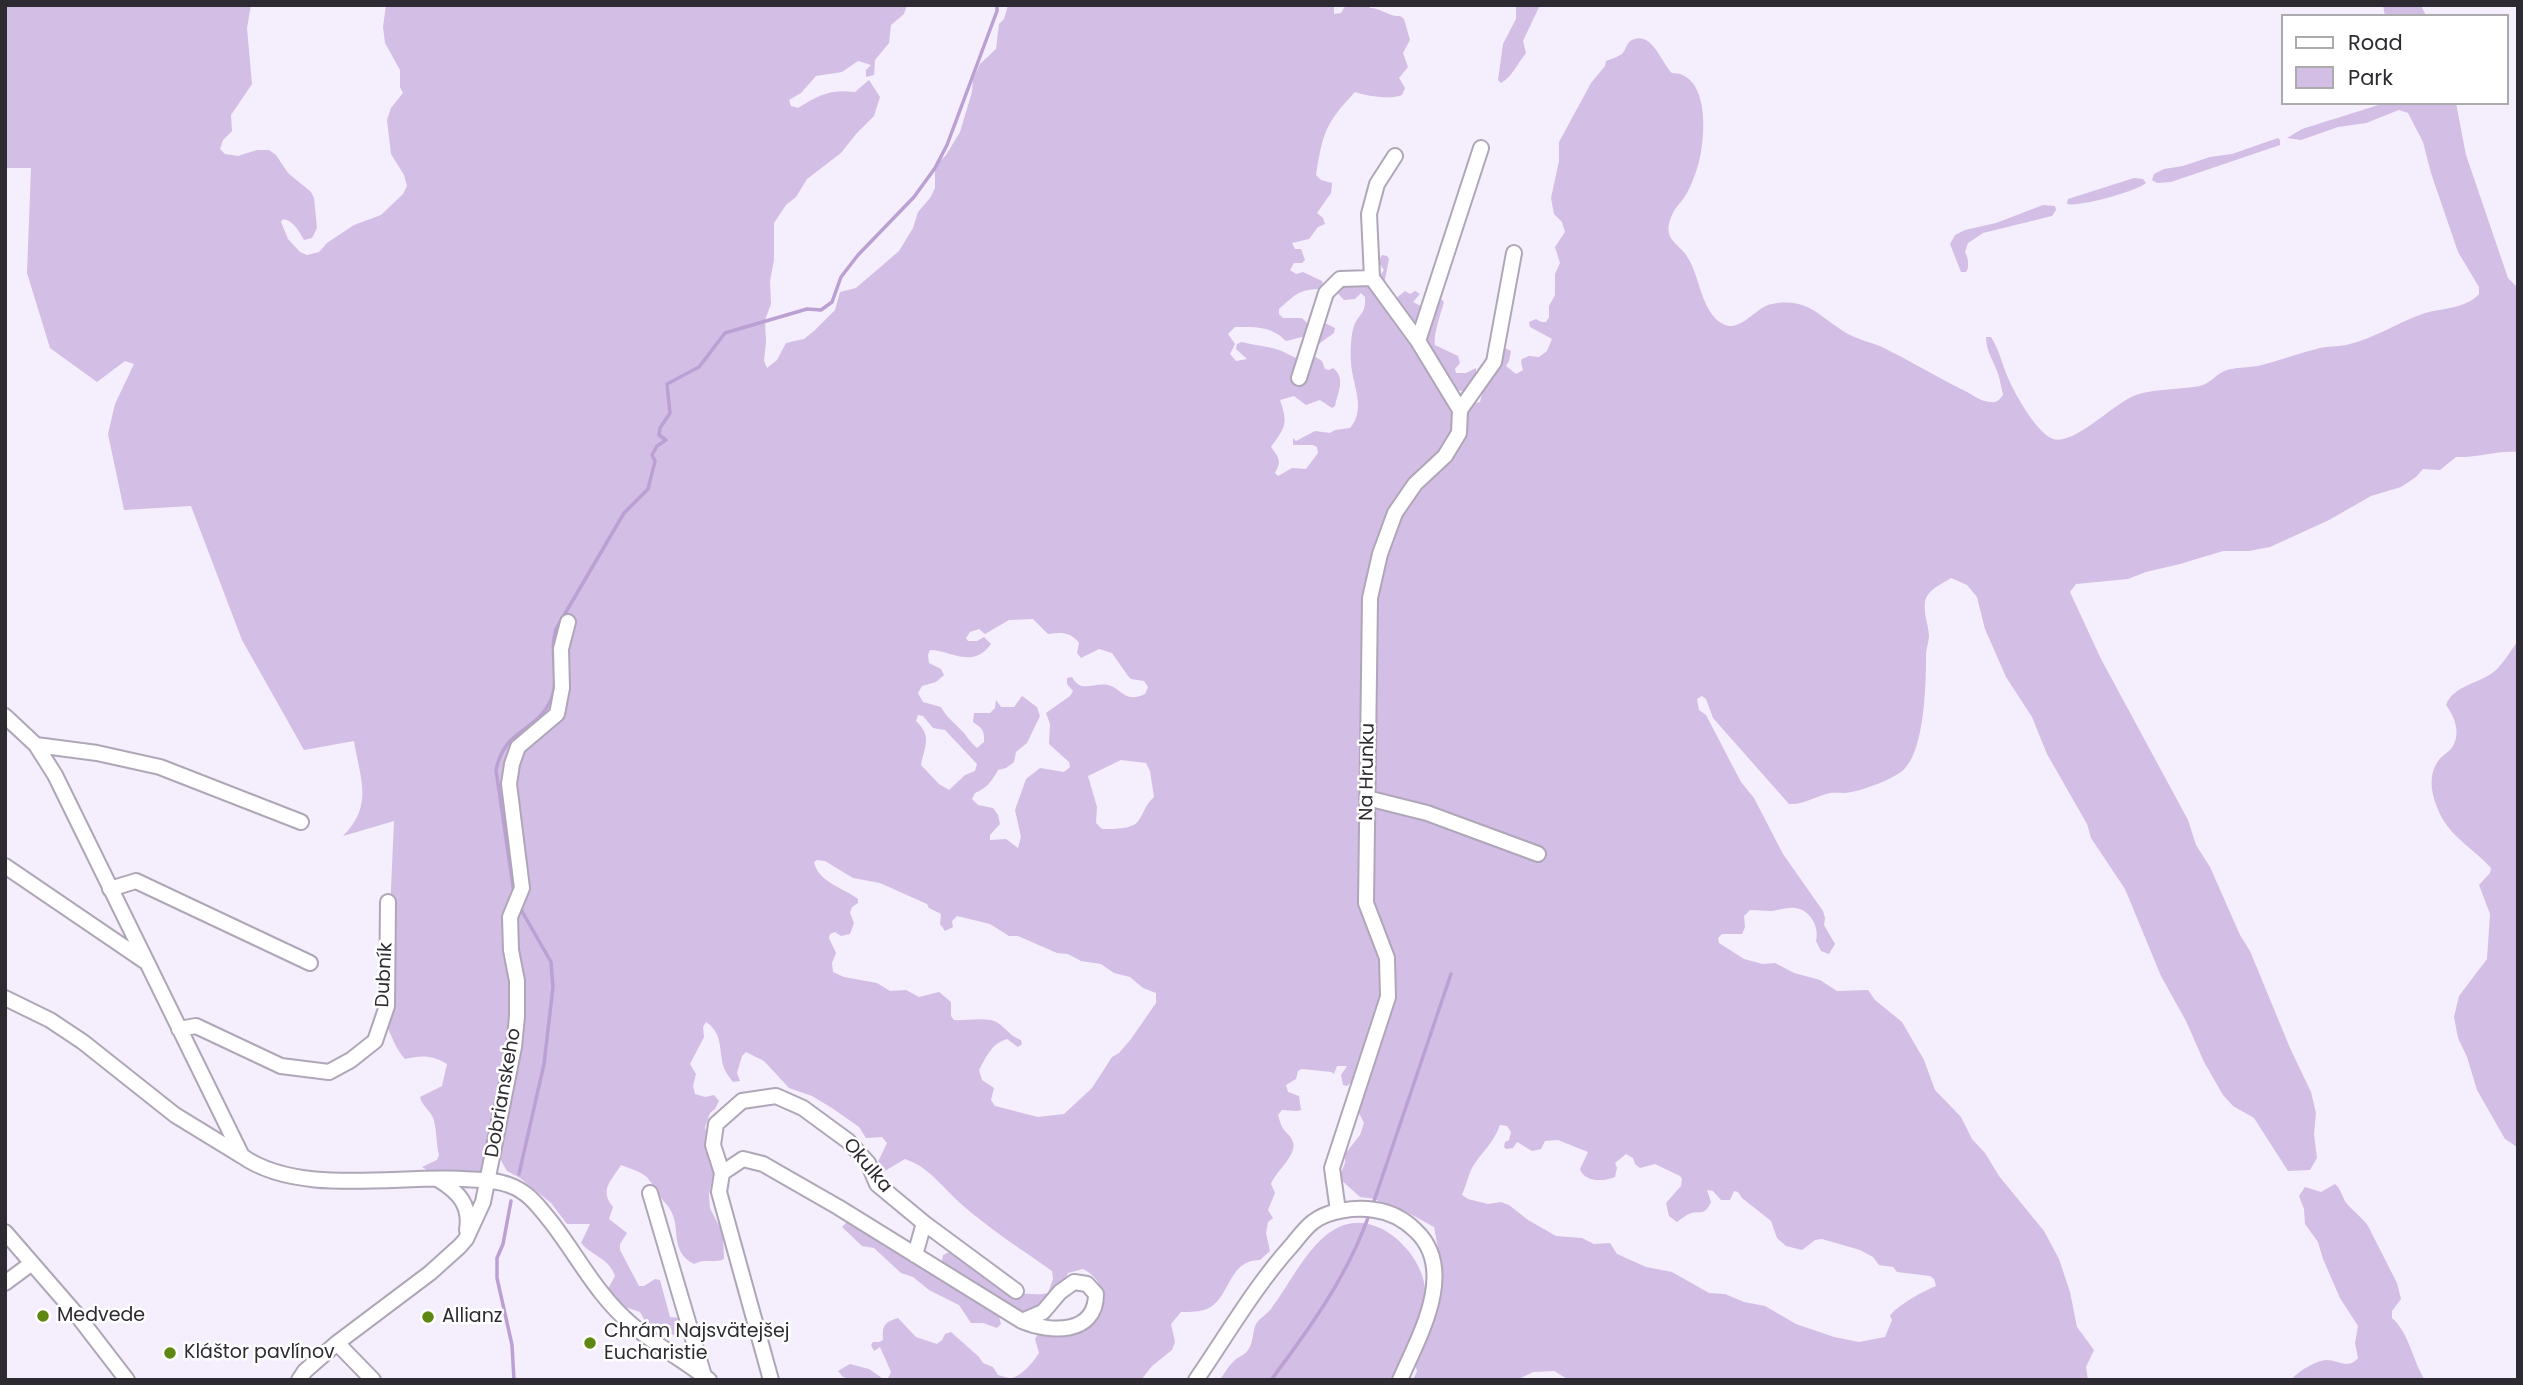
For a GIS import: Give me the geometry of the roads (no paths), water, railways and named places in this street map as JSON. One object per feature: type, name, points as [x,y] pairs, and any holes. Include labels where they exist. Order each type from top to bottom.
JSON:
[{"type":"street","points":[[1418,341],[1481,148]]},
{"type":"street","points":[[1395,156],[1377,184],[1369,214],[1373,278],[1418,341],[1460,410],[1494,362],[1514,253]]},
{"type":"street","points":[[1298,379],[1326,293],[1340,279],[1373,278]]},
{"type":"street","name":"Na Hrunku","points":[[1338,1211],[1332,1168],[1388,997],[1387,958],[1366,903],[1370,598],[1380,554],[1395,513],[1415,484],[1445,456],[1459,433],[1460,410]]},
{"type":"street","name":"Dobrianskeho","points":[[299,1380],[305,1371],[337,1343],[430,1273],[466,1238],[484,1202],[514,1047],[517,1016],[517,981],[511,950],[512,908],[522,888],[509,784],[518,747],[556,714],[562,688],[561,649],[568,622]]},
{"type":"street","points":[[5,716],[36,746],[55,775],[242,1156]]},
{"type":"street","points":[[36,746],[97,753],[160,767],[301,822]]},
{"type":"street","points":[[55,775],[57,760],[70,750]]},
{"type":"street","points":[[1367,798],[1427,813],[1538,854]]},
{"type":"street","points":[[5,866],[146,963]]},
{"type":"street","points":[[110,889],[136,881],[310,963]]},
{"type":"street","name":"Dubník","points":[[179,1029],[197,1026],[281,1066],[329,1072],[351,1060],[375,1041],[387,1006],[388,902]]},
{"type":"street","points":[[5,998],[50,1020],[83,1042],[175,1115],[256,1166],[286,1176],[325,1180],[434,1177],[489,1180],[510,1185],[526,1193],[556,1228],[600,1292],[630,1323],[706,1378]]},
{"type":"street","name":"Okulka","points":[[771,1380],[719,1192],[722,1173],[713,1146],[716,1124],[742,1101],[776,1096],[803,1108],[848,1141],[868,1163],[877,1184],[924,1223],[1016,1291]]},
{"type":"street","points":[[206,1136],[223,1119]]},
{"type":"street","points":[[722,1173],[743,1159],[763,1164],[1022,1321],[1041,1329],[1065,1329],[1084,1322],[1096,1306],[1096,1294],[1087,1284],[1074,1282],[1060,1292],[1043,1312],[1022,1321]]},
{"type":"street","points":[[434,1177],[454,1189],[466,1204],[466,1238]]},
{"type":"street","points":[[650,1193],[706,1378]]},
{"type":"street","points":[[1196,1380],[1273,1266],[1314,1221],[1338,1211],[1369,1209],[1385,1211],[1409,1224],[1423,1238],[1434,1265],[1434,1289],[1427,1318],[1400,1380]]},
{"type":"street","points":[[915,1255],[924,1223]]},
{"type":"street","points":[[5,1231],[77,1315],[127,1380]]},
{"type":"street","points":[[5,1283],[32,1263]]},
{"type":"street","points":[[675,1356],[694,1336]]},
{"type":"street","points":[[337,1343],[373,1380]]},
{"type":"waterway","points":[[514,893],[496,770],[505,747],[535,721],[549,704],[555,676],[553,648],[556,629],[624,513],[648,489],[655,461],[652,455],[657,446],[666,440],[659,435],[660,428],[670,413],[667,384],[699,367],[725,333],[807,309],[821,310],[832,302],[841,277],[858,255],[914,197],[935,168],[947,145],[997,5]]},
{"type":"waterway","points":[[519,906],[551,962],[553,987],[544,1064],[519,1174]]},
{"type":"waterway","points":[[1373,1204],[1451,974]]},
{"type":"waterway","points":[[511,1201],[503,1244],[497,1258],[497,1278],[512,1345],[514,1380]]},
{"type":"waterway","points":[[1271,1380],[1340,1279],[1370,1212]]},
{"type":"place","name":"Medvede","points":[[43,1316]]},
{"type":"place","name":"Allianz","points":[[428,1317]]},
{"type":"place","name":"Chrám Najsvätejšej Eucharistie","points":[[590,1343]]},
{"type":"place","name":"Kláštor pavlínov","points":[[170,1353]]}]
